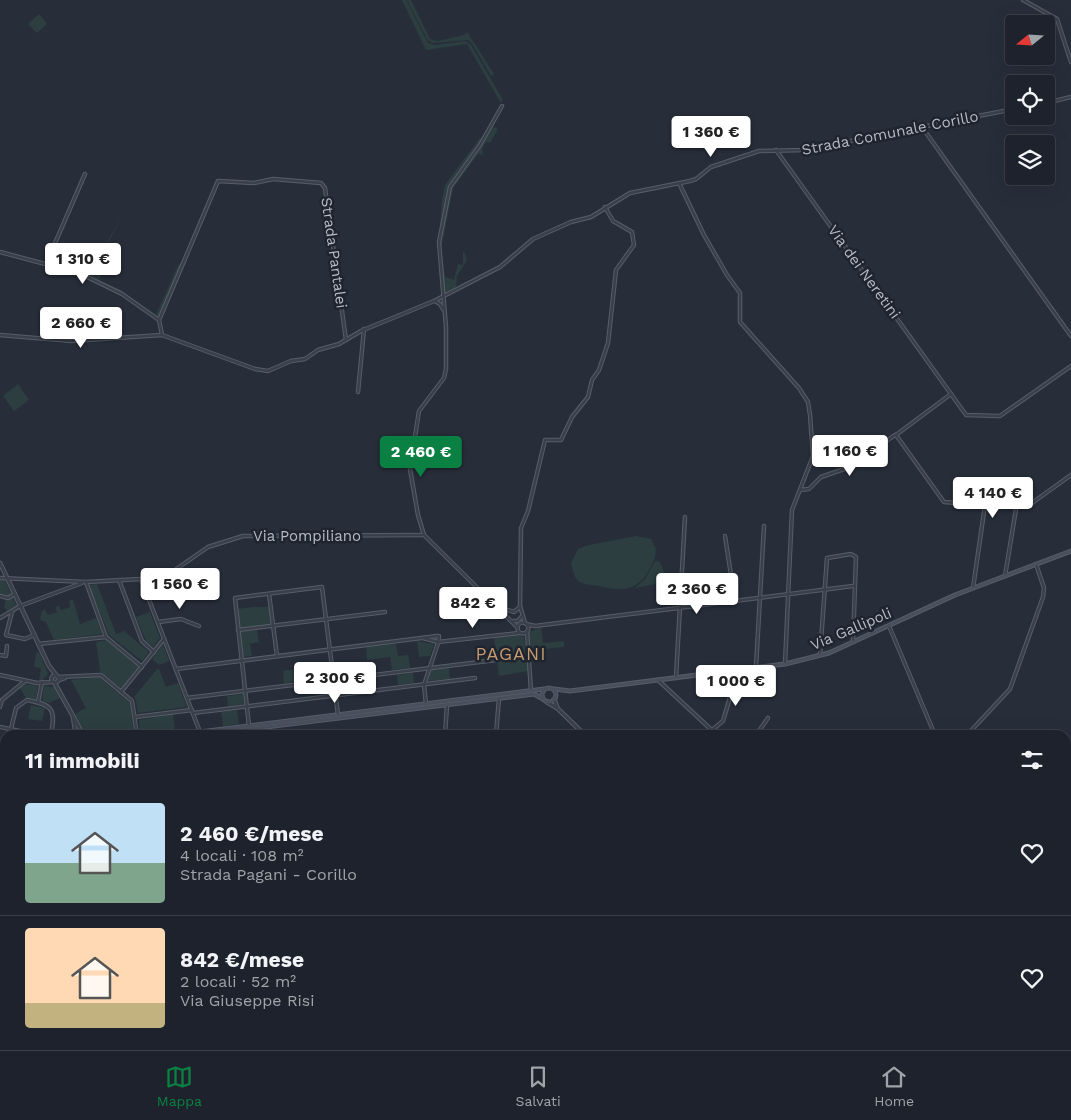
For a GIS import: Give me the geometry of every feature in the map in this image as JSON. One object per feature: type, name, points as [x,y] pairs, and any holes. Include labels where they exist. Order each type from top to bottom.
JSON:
[{"type":"main road","name":"Via Gallipoli","points":[[225,730],[531,691],[548,687],[570,691],[785,664],[820,657],[973,588],[1071,551]]},
{"type":"main road","points":[[543,699],[544,689]]},
{"type":"main road","points":[[554,689],[555,698]]},
{"type":"main road","name":"Via Gallipoli","points":[[547,702],[570,691]]},
{"type":"main road","points":[[234,730],[534,694],[547,702]]},
{"type":"street","points":[[1022,0],[1057,19],[1071,62]]},
{"type":"street","points":[[1055,101],[1071,97]]},
{"type":"street","points":[[502,106],[480,145],[450,187],[439,248],[445,315],[447,359],[445,374],[419,410],[410,469],[418,515],[424,535],[497,606],[517,627],[519,633]]},
{"type":"street","name":"Strada Comunale Corillo","points":[[162,335],[266,371],[291,361],[305,359],[318,350],[346,340],[364,329],[434,301],[500,267],[533,238],[571,222],[592,217],[631,192],[696,179],[711,167],[758,151],[804,150],[1005,111]]},
{"type":"street","points":[[922,127],[1071,336]]},
{"type":"street","name":"Via dei Neretini","points":[[776,150],[966,415],[1000,416],[1071,366]]},
{"type":"street","points":[[46,264],[85,174]]},
{"type":"street","name":"Strada Pantalei","points":[[159,320],[218,181],[254,182],[273,179],[321,183],[325,188],[346,340]]},
{"type":"street","points":[[679,183],[704,235],[727,275],[740,293],[740,322],[788,374],[808,402],[813,456],[792,510],[785,664]]},
{"type":"street","points":[[526,638],[528,631],[520,606],[521,528],[528,510],[545,440],[561,440],[572,416],[588,397],[592,380],[599,370],[608,344],[616,270],[634,245],[632,232],[613,221],[605,207]]},
{"type":"street","points":[[0,252],[73,271],[122,294],[159,320],[162,335],[70,341],[0,335]]},
{"type":"street","points":[[434,301],[440,304],[445,315]]},
{"type":"street","points":[[358,392],[364,329]]},
{"type":"street","points":[[800,490],[809,489],[821,477],[850,467],[951,394]]},
{"type":"street","points":[[896,435],[944,502],[986,505],[973,588]]},
{"type":"street","points":[[1005,576],[1017,503],[1032,503],[1071,475]]},
{"type":"street","points":[[676,677],[685,517]]},
{"type":"street","points":[[756,667],[764,526]]},
{"type":"street","name":"Via Pompiliano","points":[[0,578],[86,582],[138,578],[143,584],[162,579],[208,547],[243,536],[424,535]]},
{"type":"street","points":[[725,536],[735,601]]},
{"type":"street","points":[[820,657],[827,558],[855,555],[853,642]]},
{"type":"street","points":[[0,563],[55,680],[81,730]]},
{"type":"street","points":[[972,730],[1010,689],[1044,597],[1044,588],[1036,564]]},
{"type":"street","points":[[118,580],[142,640],[154,652]]},
{"type":"street","points":[[86,582],[106,637],[142,667]]},
{"type":"street","name":"Via Pompiliano","points":[[0,618],[20,606],[86,582]]},
{"type":"street","points":[[143,584],[199,730]]},
{"type":"street","points":[[511,621],[538,625],[854,586]]},
{"type":"street","points":[[249,726],[234,600],[237,598],[322,587],[338,715]]},
{"type":"street","points":[[0,596],[8,598],[15,594]]},
{"type":"street","points":[[269,594],[277,656]]},
{"type":"street","points":[[497,606],[514,612],[520,606]]},
{"type":"street","points":[[12,610],[6,635],[25,639],[34,635]]},
{"type":"street","points":[[238,630],[385,612]]},
{"type":"street","points":[[511,621],[518,620],[522,616]]},
{"type":"street","points":[[158,622],[181,619],[199,626]]},
{"type":"street","points":[[510,632],[520,623]]},
{"type":"street","points":[[421,638],[438,642],[510,632],[524,634],[538,625]]},
{"type":"street","points":[[889,626],[933,730]]},
{"type":"street","points":[[524,634],[531,691]]},
{"type":"street","points":[[176,668],[439,636],[424,685],[426,704]]},
{"type":"street","points":[[38,644],[106,637]]},
{"type":"street","points":[[121,692],[164,639]]},
{"type":"street","points":[[0,655],[6,656],[8,646]]},
{"type":"street","points":[[187,698],[496,660]]},
{"type":"street","points":[[658,680],[712,730],[723,720],[738,670]]},
{"type":"street","points":[[0,675],[25,681],[42,682],[100,674],[132,701],[136,730]]},
{"type":"street","points":[[135,717],[336,696],[475,678]]},
{"type":"street","points":[[0,707],[2,700],[25,681]]},
{"type":"street","points":[[38,702],[42,682]]},
{"type":"street","points":[[496,730],[499,698]]},
{"type":"street","points":[[555,698],[557,708]]},
{"type":"street","points":[[11,729],[18,707],[27,700],[48,705],[53,713],[51,730]]},
{"type":"street","points":[[547,702],[557,708],[580,730]]},
{"type":"street","points":[[445,730],[447,704]]},
{"type":"street","points":[[73,716],[75,730]]},
{"type":"street","points":[[760,730],[768,718]]},
{"type":"street","points":[[0,727],[15,730]]},
{"type":"shaded area","points":[[402,0],[406,0],[428,43],[436,45],[465,41],[471,45],[503,100],[501,103],[467,44],[426,50]]},
{"type":"shaded area","points":[[407,0],[411,0],[430,39],[438,41],[464,35],[467,32],[494,74],[491,76],[473,45],[468,40],[433,43],[428,41]]},
{"type":"shaded area","points":[[39,14],[47,24],[37,33],[28,24]]},
{"type":"shaded area","points":[[492,126],[498,129],[490,143],[486,142],[482,149],[483,155],[478,154],[453,188],[441,249],[445,277],[454,280],[458,264],[463,265],[463,252],[467,260],[457,276],[456,287],[444,294],[439,247],[450,189],[479,149]]},
{"type":"shaded area","points":[[480,138],[482,139],[479,146],[449,188],[438,255],[445,185]]},
{"type":"shaded area","points":[[124,212],[94,270],[102,274],[99,280],[121,290],[156,315],[179,263],[180,267],[159,317],[122,293],[78,271],[85,257],[86,260],[96,262]]},
{"type":"shaded area","points":[[18,384],[29,400],[14,411],[3,396]]},
{"type":"shaded area","points":[[636,536],[651,539],[656,549],[652,565],[644,577],[634,586],[614,589],[577,580],[571,564],[578,549]]},
{"type":"shaded area","points":[[655,561],[660,562],[666,577],[670,581],[635,588],[645,579]]},
{"type":"shaded area","points":[[0,579],[4,579],[16,605],[7,611],[4,607],[7,595],[0,594]]},
{"type":"shaded area","points":[[97,584],[116,634],[124,631],[149,652],[142,661],[109,635],[89,585]]},
{"type":"shaded area","points":[[73,599],[80,624],[96,618],[102,634],[54,640],[46,622],[40,620],[42,611],[45,610],[48,615],[57,612],[55,607],[59,606],[61,610],[70,607],[69,601]]},
{"type":"shaded area","points":[[269,607],[271,624],[239,628],[237,609]]},
{"type":"shaded area","points":[[150,612],[160,638],[153,647],[146,641],[136,617]]},
{"type":"shaded area","points":[[541,627],[543,643],[564,641],[564,647],[529,651],[529,632]]},
{"type":"shaded area","points":[[257,630],[259,642],[250,644],[252,656],[243,657],[240,632]]},
{"type":"shaded area","points":[[517,634],[524,637],[528,671],[499,676],[494,638]]},
{"type":"shaded area","points":[[106,640],[138,667],[121,688],[100,671],[96,642]]},
{"type":"shaded area","points":[[417,641],[434,644],[430,656],[419,657]]},
{"type":"shaded area","points":[[396,644],[398,656],[408,655],[410,668],[392,670],[390,657],[367,660],[366,647]]},
{"type":"shaded area","points":[[163,645],[169,661],[159,665],[152,659]]},
{"type":"shaded area","points":[[39,652],[48,674],[42,680],[39,680],[41,668],[34,667],[36,653]]},
{"type":"shaded area","points":[[320,666],[322,679],[309,680],[308,668]]},
{"type":"shaded area","points":[[449,668],[450,679],[428,681],[431,670]]},
{"type":"shaded area","points":[[159,669],[166,687],[178,683],[187,707],[138,713],[134,697]]},
{"type":"shaded area","points":[[299,669],[300,681],[284,683],[283,671]]},
{"type":"shaded area","points":[[413,673],[414,683],[398,685],[397,675]]},
{"type":"shaded area","points":[[99,677],[130,703],[133,730],[83,730],[75,714],[86,708],[71,680]]},
{"type":"shaded area","points":[[25,684],[38,686],[36,699],[26,698],[20,688]]},
{"type":"shaded area","points":[[44,686],[54,687],[60,698],[49,703],[42,701]]},
{"type":"shaded area","points":[[243,694],[244,704],[228,706],[227,696]]},
{"type":"shaded area","points":[[31,705],[45,708],[42,721],[28,719]]},
{"type":"shaded area","points":[[237,710],[239,724],[223,726],[221,712]]},
{"type":"shaded area","points":[[173,714],[175,730],[140,730],[139,720]]},
{"type":"district","name":"PAGANI","points":[[511,653]]}]
